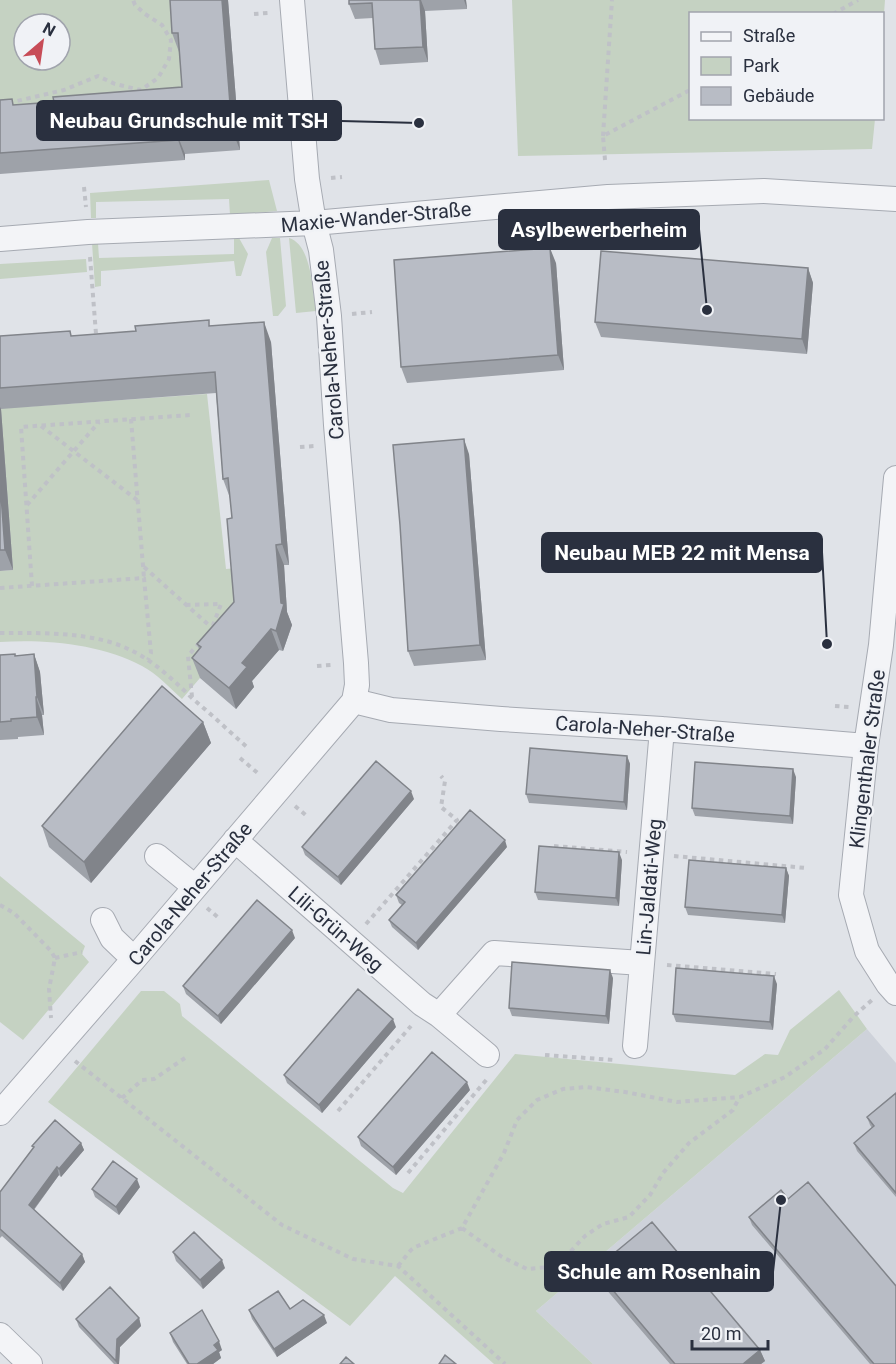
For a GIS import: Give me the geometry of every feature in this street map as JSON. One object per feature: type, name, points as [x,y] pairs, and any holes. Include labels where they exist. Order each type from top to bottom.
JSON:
[{"type":"street","name":"Carola-Neher-Straße","points":[[0,1113],[134,960],[354,701],[357,685],[356,663],[329,316],[321,250],[314,224],[307,179],[292,0]]},
{"type":"street","name":"Maxie-Wander-Straße","points":[[0,239],[88,232],[314,224],[608,197],[764,191],[896,199]]},
{"type":"street","name":"Klingenthaler Straße","points":[[896,478],[882,645],[866,746],[851,895],[867,951],[896,993]]},
{"type":"street","name":"Carola-Neher-Straße","points":[[354,701],[445,722],[662,729],[866,746]]},
{"type":"street","name":"Lin-Jaldati-Weg","points":[[636,1046],[662,729]]},
{"type":"street","name":"Lili-Grün-Weg","points":[[235,840],[350,941],[487,1055]]},
{"type":"street","points":[[157,856],[195,886]]},
{"type":"street","points":[[103,920],[112,938],[134,960]]},
{"type":"street","points":[[433,1011],[494,953],[642,963]]},
{"type":"street","points":[[0,1335],[30,1364]]},
{"type":"path","points":[[0,105],[64,90],[98,76],[115,84],[141,90],[158,78],[169,59],[171,40],[162,25],[135,5],[133,0]]},
{"type":"path","points":[[605,160],[603,136],[612,0]]},
{"type":"path","points":[[837,12],[858,0]]},
{"type":"path","points":[[603,136],[689,91]]},
{"type":"path","points":[[84,187],[86,208]]},
{"type":"path","points":[[89,255],[96,334]]},
{"type":"path","points":[[32,586],[21,427],[191,415]]},
{"type":"path","points":[[131,419],[151,653],[148,660]]},
{"type":"path","points":[[27,506],[99,422]]},
{"type":"path","points":[[40,426],[138,500]]},
{"type":"path","points":[[143,567],[213,628]]},
{"type":"path","points":[[0,588],[144,578]]},
{"type":"path","points":[[186,605],[221,604],[213,628],[206,635]]},
{"type":"path","points":[[0,633],[83,636],[110,642],[133,651],[148,660],[192,697],[248,748]]},
{"type":"path","points":[[192,697],[188,656],[200,642]]},
{"type":"path","points":[[350,941],[457,820],[441,807],[445,782],[441,776]]},
{"type":"path","points":[[554,846],[806,868]]},
{"type":"path","points":[[0,905],[14,913],[55,958],[49,988],[51,1018],[58,1047],[282,1225],[353,1259],[398,1266],[505,1364]]},
{"type":"path","points":[[55,958],[82,952]]},
{"type":"path","points":[[642,963],[777,974]]},
{"type":"path","points":[[398,1266],[415,1247],[462,1228],[504,1153],[517,1120],[537,1100],[563,1089],[586,1087],[677,1102],[740,1097],[784,1077],[817,1055],[862,1010]]},
{"type":"path","points":[[338,1111],[433,1011]]},
{"type":"path","points":[[545,1055],[622,1061],[636,1046]]},
{"type":"path","points":[[408,1173],[491,1074],[479,1065],[487,1055]]},
{"type":"path","points":[[122,1098],[142,1080],[154,1079],[185,1058]]},
{"type":"path","points":[[462,1228],[502,1257],[527,1269],[549,1267],[569,1253],[585,1236],[603,1224],[629,1217],[650,1195],[663,1173],[689,1143],[733,1110],[740,1097]]},
{"type":"shaded area","points":[[867,1029],[896,1063],[896,1364],[593,1364],[536,1311]]},
{"type":"green space","points":[[0,0],[176,0],[190,116],[0,127]]},
{"type":"green space","points":[[512,0],[885,0],[884,14],[689,12],[689,120],[875,120],[872,149],[518,156]]},
{"type":"green space","points":[[269,180],[277,211],[230,215],[229,199],[96,202],[96,218],[91,218],[90,193]]},
{"type":"green space","points":[[234,238],[239,238],[248,254],[241,276],[236,276],[234,261],[101,271],[101,286],[95,287],[92,243],[98,243],[99,258],[234,254]]},
{"type":"green space","points":[[272,238],[280,238],[286,306],[278,316],[273,316],[266,252]]},
{"type":"green space","points":[[289,238],[297,242],[307,259],[316,311],[296,313]]},
{"type":"green space","points":[[86,259],[87,272],[0,279],[0,264]]},
{"type":"green space","points":[[207,394],[226,569],[237,568],[241,622],[200,678],[182,699],[147,669],[109,653],[54,642],[0,642],[0,571],[13,570],[0,400],[23,407]]},
{"type":"green space","points":[[0,876],[85,946],[82,954],[89,962],[23,1040],[0,1022]]},
{"type":"green space","points":[[839,990],[867,1029],[536,1311],[593,1364],[494,1364],[395,1276],[350,1326],[48,1102],[141,991],[164,991],[180,1004],[182,1016],[393,1188],[403,1193],[515,1054],[735,1075],[765,1054],[778,1055],[790,1030]]},
{"type":"building","points":[[170,0],[222,0],[232,130],[177,134],[178,140],[0,153],[0,100],[12,99],[13,105],[54,102],[53,97],[182,87],[178,33],[172,33]]},
{"type":"building","points":[[349,0],[420,0],[423,47],[375,49],[372,3],[349,4]]},
{"type":"building","points":[[550,248],[558,355],[401,367],[394,260]]},
{"type":"building","points":[[601,251],[808,268],[802,339],[595,322]]},
{"type":"building","points":[[209,320],[209,326],[264,322],[282,544],[276,545],[281,603],[284,604],[276,631],[271,629],[242,663],[247,667],[229,688],[192,658],[201,647],[197,644],[234,602],[227,519],[232,518],[228,478],[223,479],[215,372],[0,388],[0,336],[70,331],[71,336],[136,331],[135,326]]},
{"type":"building","points":[[464,439],[480,645],[408,651],[393,445]]},
{"type":"building","points":[[0,481],[5,550],[0,550]]},
{"type":"building","points":[[15,654],[15,656],[34,654],[37,717],[0,722],[0,655]]},
{"type":"building","points":[[162,686],[203,722],[84,862],[42,826]]},
{"type":"building","points":[[530,748],[627,756],[624,802],[526,794]]},
{"type":"building","points":[[376,761],[411,791],[338,877],[302,847]]},
{"type":"building","points":[[695,762],[793,769],[790,816],[692,808]]},
{"type":"building","points":[[470,810],[505,840],[416,943],[389,920],[405,902],[396,895]]},
{"type":"building","points":[[539,846],[619,852],[616,898],[535,892]]},
{"type":"building","points":[[689,860],[786,868],[782,915],[685,907]]},
{"type":"building","points":[[257,900],[292,930],[218,1016],[183,986]]},
{"type":"building","points":[[512,962],[610,970],[606,1016],[509,1008]]},
{"type":"building","points":[[676,968],[774,976],[770,1022],[673,1014]]},
{"type":"building","points":[[358,989],[393,1019],[319,1105],[284,1075]]},
{"type":"building","points":[[432,1052],[467,1082],[393,1167],[358,1137]]},
{"type":"building","points":[[896,1093],[896,1193],[854,1143],[874,1126],[867,1117]]},
{"type":"building","points":[[55,1120],[81,1143],[59,1169],[57,1167],[29,1205],[82,1254],[60,1283],[0,1229],[0,1192],[34,1147],[32,1146]]},
{"type":"building","points":[[113,1161],[137,1179],[116,1207],[92,1189]]},
{"type":"building","points":[[808,1182],[896,1286],[896,1364],[874,1364],[749,1217],[781,1190],[788,1199]]},
{"type":"building","points":[[652,1222],[760,1350],[743,1364],[675,1364],[595,1269]]},
{"type":"building","points":[[194,1232],[222,1260],[200,1280],[173,1252]]},
{"type":"building","points":[[110,1287],[139,1318],[117,1339],[116,1361],[76,1319]]},
{"type":"building","points":[[278,1291],[290,1309],[303,1300],[324,1315],[274,1349],[249,1310]]},
{"type":"building","points":[[202,1310],[219,1341],[214,1345],[218,1350],[197,1364],[189,1364],[170,1333]]},
{"type":"building","points":[[445,1355],[456,1364],[439,1364]]},
{"type":"building","points":[[346,1357],[354,1364],[340,1364]]},
{"type":"place","name":"Neubau Grundschule mit TSH","points":[[419,123]]},
{"type":"place","name":"Asylbewerberheim","points":[[707,310]]},
{"type":"place","name":"Neubau MEB 22 mit Mensa","points":[[827,644]]},
{"type":"place","name":"Schule am Rosenhain","points":[[781,1200]]}]
